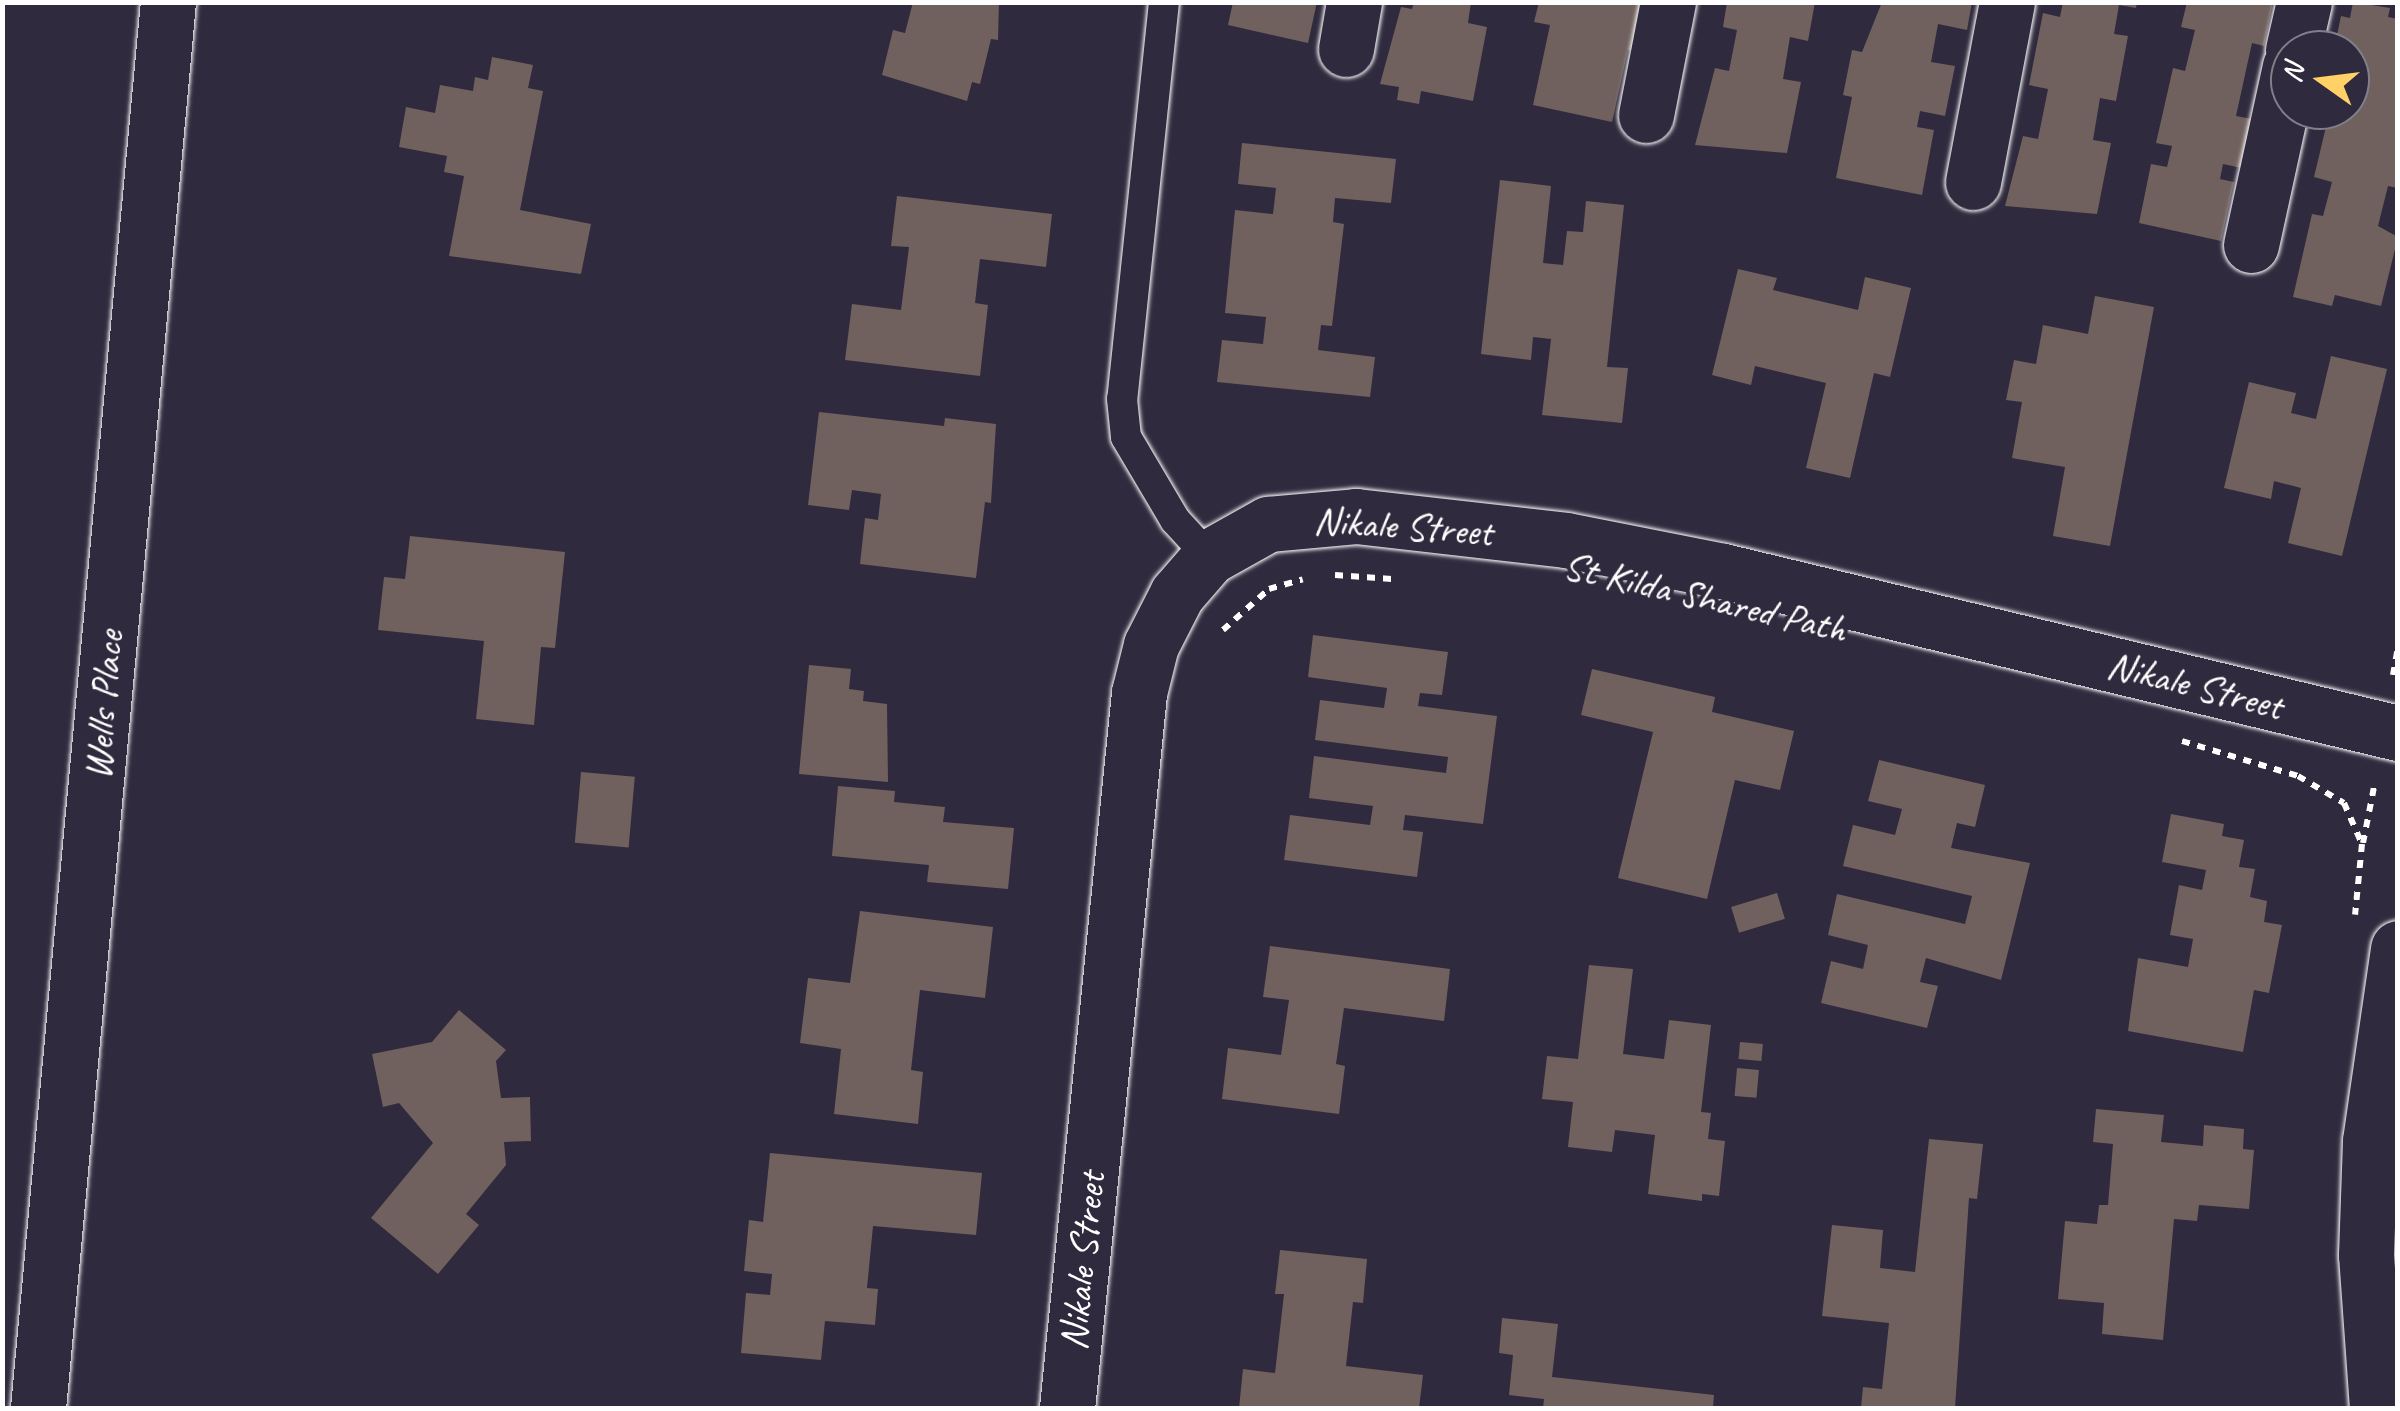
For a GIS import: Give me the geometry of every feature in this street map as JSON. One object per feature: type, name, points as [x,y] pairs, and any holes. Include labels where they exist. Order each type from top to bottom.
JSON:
[{"type":"street","name":"Wells Place","points":[[38,1408],[168,2]]},
{"type":"street","points":[[1646,115],[1668,2]]},
{"type":"street","points":[[1973,182],[2006,2]]},
{"type":"street","points":[[2298,30],[2304,2]]},
{"type":"street","points":[[2251,246],[2276,130]]},
{"type":"street","name":"Nikale Street","points":[[1067,1408],[1139,693],[1151,645],[1177,594],[1209,557],[1268,524],[1313,516],[1566,540],[1723,571],[2398,733]]},
{"type":"street","points":[[2376,934],[2366,1256],[2377,1408]]},
{"type":"lane","points":[[1164,2],[1122,399],[1126,437],[1175,520],[1209,557]]},
{"type":"path","points":[[1213,646],[1242,610],[1283,584],[1334,575],[1399,579]]},
{"type":"path","points":[[2164,736],[2298,776],[2344,803],[2362,844],[2376,934]]},
{"type":"building","points":[[913,2],[999,2],[998,40],[991,39],[980,84],[972,82],[967,101],[882,75],[893,30],[905,33]]},
{"type":"building","points":[[1233,2],[1317,2],[1308,43],[1228,25]]},
{"type":"building","points":[[1414,2],[1471,2],[1468,23],[1487,27],[1473,101],[1421,91],[1419,104],[1397,100],[1399,87],[1380,84],[1401,7],[1412,9]]},
{"type":"building","points":[[1539,2],[1648,2],[1637,52],[1628,50],[1612,122],[1533,105],[1550,25],[1534,22]]},
{"type":"building","points":[[1727,2],[1815,2],[1808,41],[1790,37],[1783,79],[1801,82],[1787,153],[1695,145],[1715,68],[1729,71],[1737,30],[1723,27]]},
{"type":"building","points":[[1882,2],[1972,2],[1967,30],[1938,24],[1931,62],[1955,66],[1945,116],[1920,111],[1917,127],[1934,130],[1922,195],[1836,178],[1852,97],[1843,95],[1852,50],[1862,52]]},
{"type":"building","points":[[2063,2],[2137,2],[2136,8],[2119,5],[2114,34],[2128,36],[2116,101],[2100,98],[2093,140],[2111,143],[2097,214],[2005,206],[2023,136],[2038,139],[2048,89],[2029,85],[2043,13],[2060,17]]},
{"type":"building","points":[[2187,2],[2273,2],[2264,46],[2252,43],[2236,116],[2257,120],[2246,169],[2223,164],[2220,179],[2234,182],[2221,241],[2139,223],[2151,164],[2167,167],[2172,146],[2156,143],[2173,68],[2185,71],[2195,30],[2181,27]]},
{"type":"building","points":[[2353,2],[2390,8],[2388,17],[2398,19],[2398,188],[2388,186],[2378,226],[2398,237],[2381,306],[2335,295],[2332,306],[2293,297],[2312,214],[2323,216],[2332,182],[2314,177],[2325,130],[2370,130],[2370,30],[2338,30],[2341,16],[2350,18]]},
{"type":"building","points":[[492,57],[533,65],[528,88],[543,91],[520,210],[591,224],[581,274],[449,256],[464,176],[444,172],[447,156],[399,147],[406,107],[435,113],[440,85],[473,91],[475,77],[488,80]]},
{"type":"building","points":[[1242,143],[1396,159],[1391,203],[1335,198],[1333,222],[1344,224],[1332,326],[1321,325],[1318,350],[1375,357],[1370,397],[1217,382],[1222,340],[1263,344],[1266,317],[1225,313],[1235,210],[1273,214],[1276,188],[1238,184]]},
{"type":"building","points":[[1500,180],[1551,186],[1543,263],[1563,265],[1567,231],[1583,232],[1586,201],[1624,205],[1607,367],[1628,368],[1622,423],[1542,415],[1551,339],[1533,337],[1531,360],[1481,354]]},
{"type":"building","points":[[897,196],[1052,214],[1046,267],[980,259],[975,303],[988,305],[980,376],[845,360],[852,304],[901,310],[909,247],[891,246]]},
{"type":"building","points":[[1738,269],[1777,278],[1773,290],[1858,310],[1865,277],[1911,288],[1890,377],[1874,373],[1850,478],[1806,468],[1826,383],[1755,366],[1751,385],[1712,375]]},
{"type":"building","points":[[2095,296],[2154,307],[2110,546],[2053,536],[2065,467],[2012,458],[2022,402],[2006,400],[2014,360],[2036,364],[2043,325],[2088,334]]},
{"type":"building","points":[[2331,356],[2387,369],[2342,556],[2288,543],[2301,488],[2274,481],[2271,499],[2224,488],[2249,382],[2296,393],[2291,413],[2316,419]]},
{"type":"building","points":[[819,412],[944,426],[945,418],[996,424],[991,503],[985,502],[976,578],[860,564],[865,518],[878,520],[881,494],[852,490],[849,510],[808,505]]},
{"type":"building","points":[[410,536],[565,552],[555,648],[541,647],[534,725],[476,719],[484,641],[378,630],[384,577],[405,579]]},
{"type":"building","points":[[1313,635],[1448,652],[1442,695],[1420,693],[1418,706],[1497,716],[1483,824],[1405,815],[1403,830],[1423,832],[1417,877],[1284,860],[1290,815],[1370,825],[1373,806],[1309,798],[1314,756],[1446,773],[1448,757],[1315,740],[1320,700],[1384,708],[1387,688],[1308,677]]},
{"type":"building","points":[[809,665],[851,669],[849,689],[864,691],[863,701],[887,704],[888,782],[799,774]]},
{"type":"building","points":[[1592,669],[1715,697],[1712,712],[1794,731],[1780,790],[1735,780],[1707,899],[1618,878],[1653,732],[1581,715]]},
{"type":"building","points":[[1879,760],[1985,785],[1975,827],[1957,823],[1951,848],[2030,863],[2001,980],[1926,958],[1920,982],[1938,986],[1927,1028],[1821,1003],[1831,961],[1863,969],[1868,945],[1828,935],[1837,894],[1965,924],[1972,896],[1843,866],[1853,825],[1895,835],[1902,809],[1868,801]]},
{"type":"building","points":[[581,772],[635,777],[629,847],[575,843]]},
{"type":"building","points":[[838,786],[895,791],[894,802],[945,807],[943,822],[1014,828],[1008,889],[927,882],[929,865],[832,856]]},
{"type":"building","points":[[2171,814],[2224,824],[2222,836],[2244,840],[2239,867],[2255,869],[2250,897],[2267,901],[2264,922],[2282,925],[2269,993],[2254,990],[2243,1052],[2128,1031],[2138,958],[2188,967],[2193,939],[2170,935],[2179,885],[2202,890],[2206,870],[2162,862]]},
{"type":"building","points":[[1777,893],[1785,919],[1739,933],[1731,907]]},
{"type":"building","points":[[860,911],[993,927],[985,998],[920,990],[911,1070],[923,1072],[918,1124],[834,1114],[841,1049],[800,1043],[808,978],[850,983]]},
{"type":"building","points":[[1270,946],[1450,969],[1444,1021],[1344,1008],[1336,1064],[1345,1066],[1339,1114],[1222,1099],[1228,1048],[1281,1055],[1289,1000],[1263,997]]},
{"type":"building","points":[[1589,965],[1633,969],[1623,1054],[1664,1059],[1669,1020],[1711,1025],[1701,1112],[1711,1113],[1708,1139],[1725,1141],[1719,1196],[1702,1194],[1702,1201],[1648,1194],[1655,1135],[1615,1130],[1612,1152],[1568,1147],[1573,1102],[1542,1099],[1547,1056],[1578,1059]]},
{"type":"building","points":[[459,1010],[506,1050],[496,1061],[501,1098],[530,1097],[531,1141],[504,1142],[506,1165],[466,1214],[479,1225],[438,1274],[371,1218],[433,1143],[399,1103],[383,1107],[372,1054],[432,1042]]},
{"type":"building","points":[[1740,1042],[1763,1044],[1761,1061],[1739,1059]]},
{"type":"building","points":[[1737,1068],[1759,1070],[1756,1098],[1735,1096]]},
{"type":"building","points":[[2096,1109],[2164,1115],[2161,1142],[2203,1146],[2204,1125],[2244,1129],[2243,1149],[2254,1150],[2249,1209],[2199,1205],[2197,1221],[2174,1219],[2163,1340],[2102,1334],[2104,1303],[2058,1299],[2065,1221],[2097,1224],[2099,1205],[2108,1205],[2113,1144],[2093,1142]]},
{"type":"building","points":[[1929,1139],[1983,1144],[1977,1199],[1969,1198],[1955,1408],[1861,1408],[1863,1387],[1882,1389],[1889,1323],[1822,1316],[1832,1225],[1883,1230],[1880,1268],[1915,1272]]},
{"type":"building","points":[[770,1153],[982,1173],[976,1235],[873,1226],[867,1288],[878,1289],[875,1325],[825,1321],[821,1360],[741,1353],[746,1293],[770,1295],[772,1274],[744,1271],[749,1220],[763,1222]]},
{"type":"building","points":[[1280,1250],[1367,1259],[1363,1303],[1353,1302],[1346,1366],[1423,1375],[1419,1408],[1239,1408],[1243,1369],[1275,1373],[1284,1294],[1275,1294]]},
{"type":"building","points":[[1502,1318],[1558,1324],[1552,1377],[1714,1395],[1713,1408],[1543,1408],[1544,1399],[1509,1395],[1513,1355],[1499,1353]]}]
